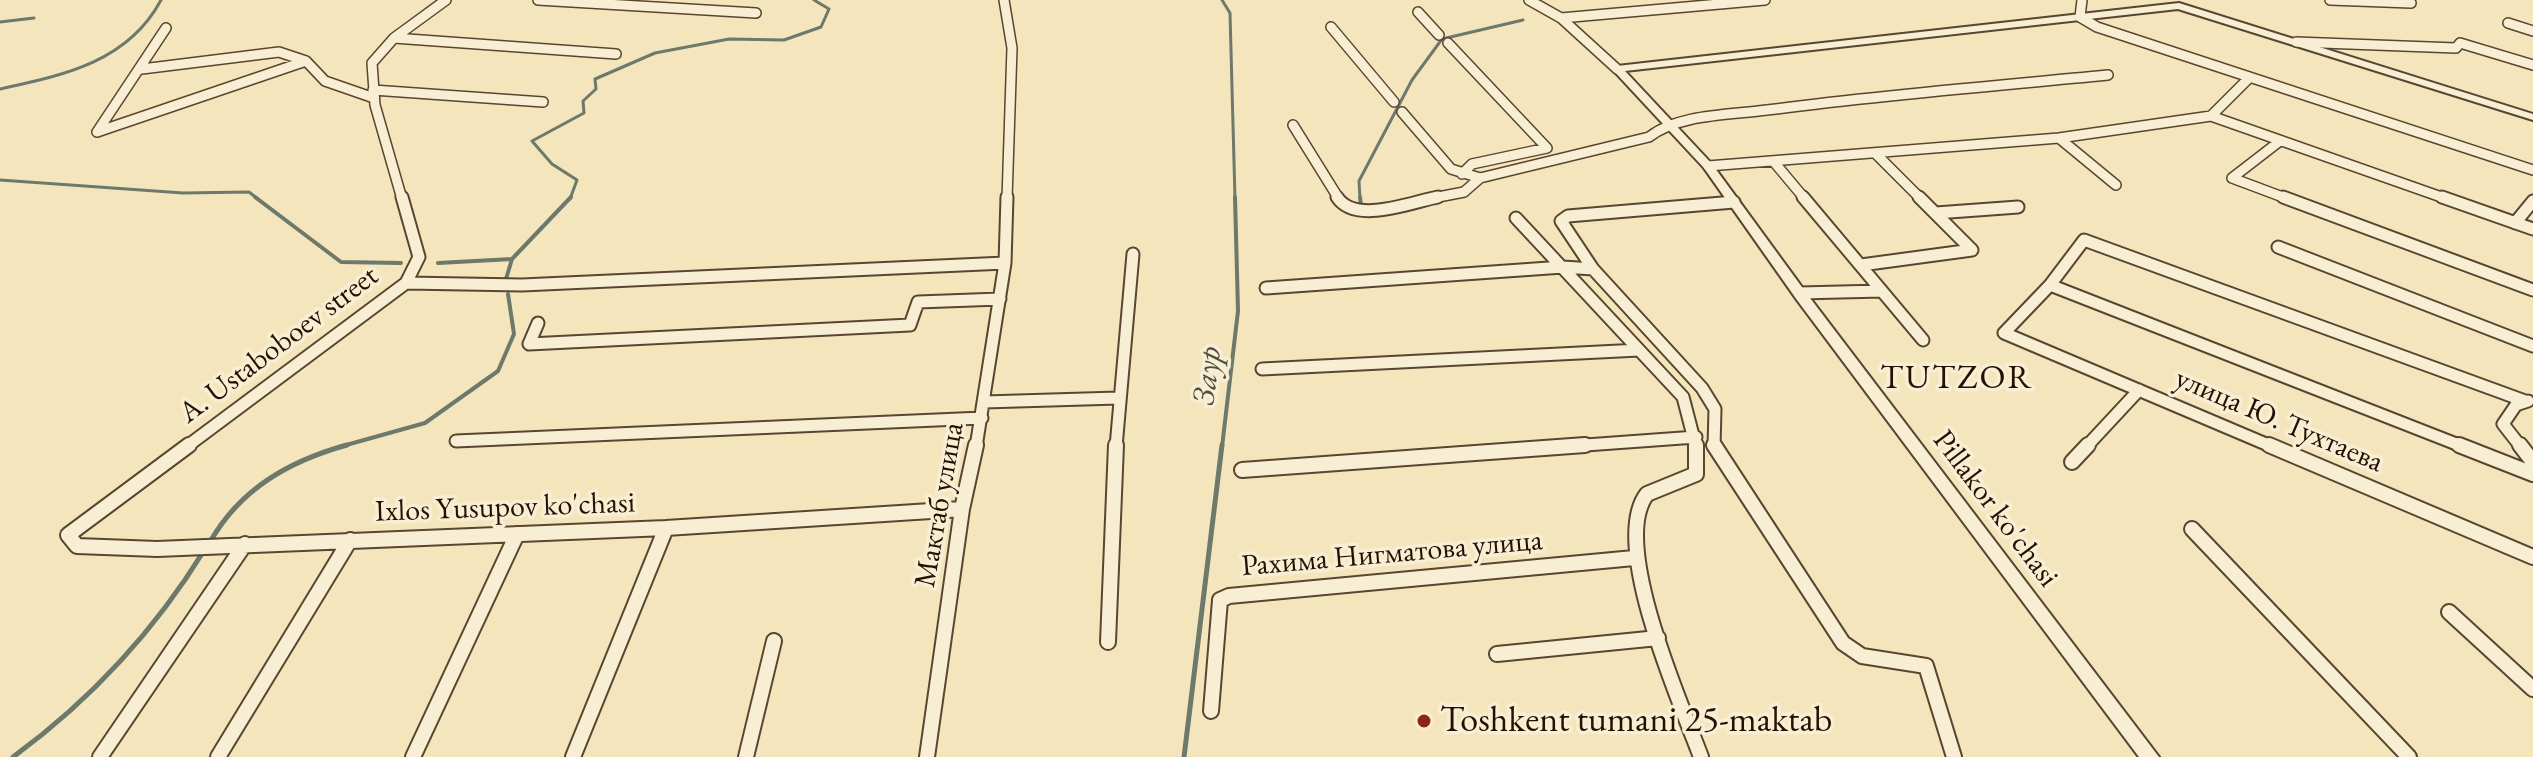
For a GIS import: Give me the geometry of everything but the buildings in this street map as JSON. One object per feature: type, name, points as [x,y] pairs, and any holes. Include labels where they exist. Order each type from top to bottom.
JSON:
[{"type":"street","name":"A. Ustaboboev street","points":[[198,547],[77,546],[68,535],[406,283],[419,257],[374,94],[372,63],[394,38],[446,0]]},
{"type":"street","points":[[538,0],[756,13]]},
{"type":"street","name":"Мактаб улица","points":[[927,757],[962,509],[982,418],[1005,263],[1012,48],[1004,0]]},
{"type":"street","points":[[1529,0],[1561,18],[1617,69],[2179,6],[2533,117]]},
{"type":"street","points":[[1561,18],[1765,0]]},
{"type":"street","points":[[2080,17],[2082,0]]},
{"type":"street","points":[[2330,0],[2411,3]]},
{"type":"street","points":[[1418,12],[1439,35]]},
{"type":"street","points":[[2080,17],[2097,27],[2533,170]]},
{"type":"street","points":[[2508,23],[2533,31]]},
{"type":"street","points":[[1331,27],[1394,102]]},
{"type":"street","points":[[166,28],[142,69],[97,132],[306,61]]},
{"type":"street","points":[[394,38],[616,54]]},
{"type":"street","points":[[2296,42],[2456,48],[2460,43],[2533,65]]},
{"type":"street","points":[[1448,43],[1547,148],[1472,164],[1462,174]]},
{"type":"street","points":[[142,69],[279,52],[306,61],[325,81],[374,94],[543,102]]},
{"type":"street","name":"Pillakor ko'chasi","points":[[1617,69],[1708,166],[1799,293],[2150,757]]},
{"type":"street","points":[[1402,112],[1451,169],[1480,178],[1649,137],[1672,125],[1834,101],[2108,75]]},
{"type":"street","points":[[2211,116],[2249,78]]},
{"type":"street","points":[[1708,166],[2059,138],[2211,116],[2533,229]]},
{"type":"street","points":[[1293,125],[1343,206],[1349,210],[1359,212],[1464,192],[1475,186],[1480,178]]},
{"type":"street","points":[[2059,138],[2116,185]]},
{"type":"street","points":[[2280,141],[2232,178],[2533,290]]},
{"type":"street","points":[[1861,265],[1972,250],[1875,153]]},
{"type":"street","points":[[1774,162],[1923,340]]},
{"type":"street","points":[[2515,223],[2533,201]]},
{"type":"street","points":[[1734,202],[1568,216],[1561,221],[1593,269],[1702,388],[1715,409],[1714,449],[1843,643],[1862,656],[1926,666],[1954,757]]},
{"type":"street","points":[[1936,213],[2018,207]]},
{"type":"street","points":[[1516,218],[1683,397],[1696,437],[1694,478],[1649,492],[1642,499],[1636,522],[1634,558],[1658,638],[1701,757]]},
{"type":"street","points":[[2529,401],[2084,240],[2050,285],[2533,474]]},
{"type":"street","points":[[2278,247],[2533,346]]},
{"type":"street","points":[[1108,642],[1118,398],[1133,254]]},
{"type":"street","points":[[406,283],[522,285],[851,267],[1005,263]]},
{"type":"street","points":[[1266,288],[1563,267],[1593,269]]},
{"type":"street","name":"улица Ю. Тухтаева","points":[[2050,285],[2004,333],[2533,557]]},
{"type":"street","points":[[1799,293],[1882,291]]},
{"type":"street","points":[[538,323],[529,344],[910,325],[918,302],[1000,299]]},
{"type":"street","points":[[1262,369],[1639,350]]},
{"type":"street","points":[[2072,462],[2139,390]]},
{"type":"street","points":[[984,402],[1118,398]]},
{"type":"street","points":[[2529,401],[2516,405],[2503,424],[2533,462]]},
{"type":"street","points":[[456,441],[982,418]]},
{"type":"street","points":[[1242,470],[1696,437]]},
{"type":"street","points":[[666,528],[962,509]]},
{"type":"street","name":"Ixlos Yusupov ko'chasi","points":[[198,547],[666,528],[573,757]]},
{"type":"street","points":[[2192,529],[2409,757]]},
{"type":"street","points":[[413,757],[517,534]]},
{"type":"street","points":[[218,757],[350,540]]},
{"type":"street","points":[[100,757],[245,544]]},
{"type":"street","name":"Рахима Нигматова улица","points":[[1211,711],[1220,600],[1229,596],[1634,558]]},
{"type":"street","points":[[2449,612],[2533,689]]},
{"type":"street","points":[[1497,654],[1658,638]]},
{"type":"street","points":[[746,757],[774,641]]},
{"type":"waterway","points":[[0,89],[70,71],[112,52],[131,38],[161,0]]},
{"type":"waterway","points":[[571,197],[577,180],[552,164],[532,141],[584,113],[583,101],[596,89],[595,79],[655,53],[729,39],[784,40],[821,27],[829,9],[814,0]]},
{"type":"waterway","name":"Заур","points":[[1222,0],[1230,13],[1235,199]]},
{"type":"waterway","points":[[0,22],[34,18]]},
{"type":"waterway","points":[[1360,199],[1359,181],[1412,80],[1442,39],[1523,20]]},
{"type":"waterway","points":[[0,180],[183,193],[249,192],[258,199]]},
{"type":"waterway","points":[[255,197],[341,262],[401,263]]},
{"type":"waterway","points":[[512,259],[571,197]]},
{"type":"waterway","name":"Заур","points":[[1222,447],[1238,311],[1235,197]]},
{"type":"waterway","points":[[1360,197],[1361,206]]},
{"type":"waterway","points":[[438,263],[512,259]]},
{"type":"waterway","points":[[506,279],[512,259]]},
{"type":"waterway","points":[[339,447],[425,423],[498,371],[514,334],[508,294]]},
{"type":"waterway","points":[[210,542],[222,523],[251,492],[305,459],[347,445]]},
{"type":"waterway","name":"Заур","points":[[1184,757],[1222,445]]},
{"type":"waterway","points":[[13,757],[69,712],[120,662],[165,608],[205,549]]},
{"type":"place","name":"Toshkent tumani 25-maktab","points":[[1424,721]]},
{"type":"district","name":"TUTZOR","points":[[1957,379]]}]
